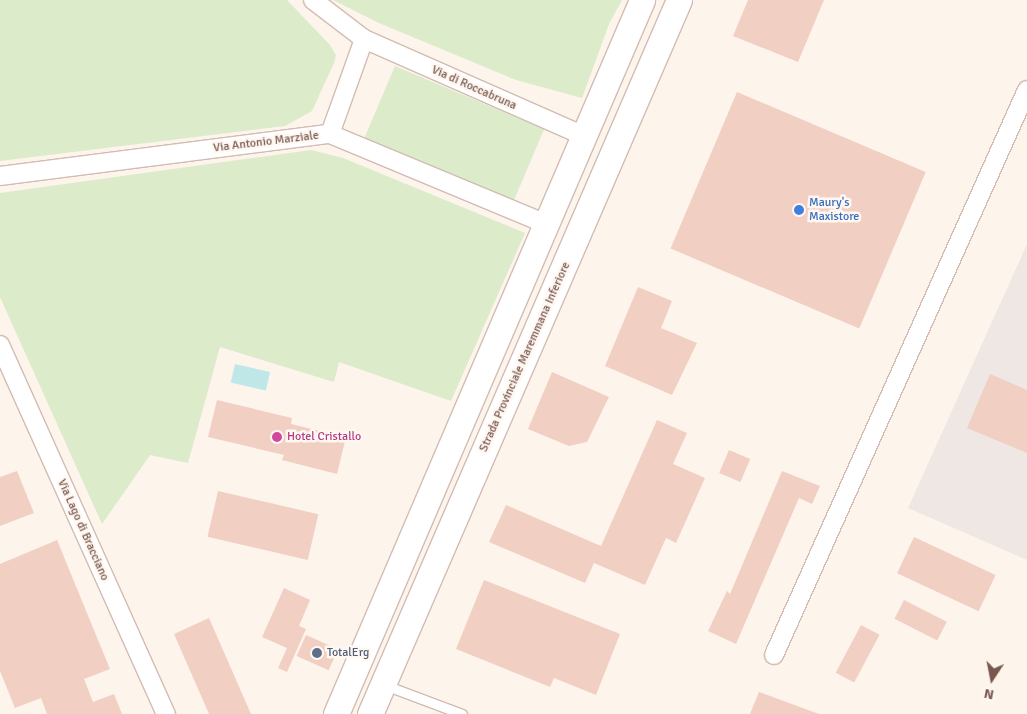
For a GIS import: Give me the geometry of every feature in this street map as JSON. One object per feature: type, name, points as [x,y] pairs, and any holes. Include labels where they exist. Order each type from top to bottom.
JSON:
[{"type":"main road","points":[[336,714],[642,0]]},
{"type":"main road","name":"Strada Provinciale Maremmana Inferiore","points":[[370,714],[679,0]]},
{"type":"street","name":"Via di Roccabruna","points":[[313,0],[364,39],[584,136]]},
{"type":"street","points":[[330,134],[364,39]]},
{"type":"street","points":[[774,655],[1027,90]]},
{"type":"street","name":"Via Antonio Marziale","points":[[0,176],[330,134],[546,224]]},
{"type":"street","name":"Via Lago di Bracciano","points":[[0,345],[166,714]]},
{"type":"lane","points":[[382,684],[462,714]]},
{"type":"shaded area","points":[[1027,244],[1027,560],[908,508]]},
{"type":"green space","points":[[0,0],[287,0],[330,45],[336,55],[312,111],[285,126],[0,161]]},
{"type":"green space","points":[[333,0],[622,0],[609,24],[582,98],[516,80],[379,23]]},
{"type":"green space","points":[[395,66],[544,129],[514,201],[365,138]]},
{"type":"green space","points":[[311,150],[343,158],[525,233],[451,401],[339,362],[334,382],[220,347],[188,463],[150,455],[102,524],[0,297],[0,193]]},
{"type":"water","points":[[235,364],[270,372],[266,391],[231,383]]},
{"type":"building","points":[[748,0],[824,0],[798,62],[733,36]]},
{"type":"building","name":"Maury's Maxistore","points":[[737,92],[926,172],[859,329],[671,248]]},
{"type":"building","points":[[638,287],[672,301],[661,328],[697,343],[672,395],[605,366]]},
{"type":"building","points":[[552,372],[609,397],[587,442],[569,446],[528,429]]},
{"type":"building","points":[[990,374],[1027,390],[1027,453],[967,428]]},
{"type":"building","name":"Hotel Cristallo","points":[[217,400],[292,418],[291,424],[346,437],[337,474],[282,460],[284,455],[208,437]]},
{"type":"building","points":[[657,420],[687,433],[673,464],[705,478],[676,543],[666,538],[645,585],[594,563],[585,583],[489,542],[506,505],[601,546]]},
{"type":"building","points":[[729,450],[750,459],[740,482],[719,473]]},
{"type":"building","points":[[17,471],[34,513],[0,526],[0,477]]},
{"type":"building","points":[[782,471],[820,486],[812,504],[799,498],[736,644],[708,631],[727,591],[730,594]]},
{"type":"building","points":[[218,491],[318,514],[308,560],[207,537]]},
{"type":"building","points":[[914,537],[996,575],[979,611],[897,573]]},
{"type":"building","points":[[57,540],[110,669],[84,679],[93,702],[114,694],[122,714],[47,714],[41,698],[15,708],[0,671],[0,564]]},
{"type":"building","points":[[484,580],[620,634],[596,695],[554,678],[550,687],[456,649]]},
{"type":"building","points":[[284,588],[310,600],[299,626],[306,629],[287,672],[278,668],[287,648],[262,637]]},
{"type":"building","points":[[904,600],[947,622],[937,641],[894,619]]},
{"type":"building","points":[[209,618],[251,714],[209,714],[174,634]]},
{"type":"building","points":[[861,625],[880,635],[854,683],[836,673]]},
{"type":"building","name":"TotalErg","points":[[306,635],[338,649],[329,670],[297,656]]},
{"type":"building","points":[[759,692],[819,714],[750,714]]},
{"type":"place","name":"Maury's Maxistore","points":[[799,210]]},
{"type":"place","name":"Hotel Cristallo","points":[[277,437]]},
{"type":"place","name":"TotalErg","points":[[317,653]]}]
